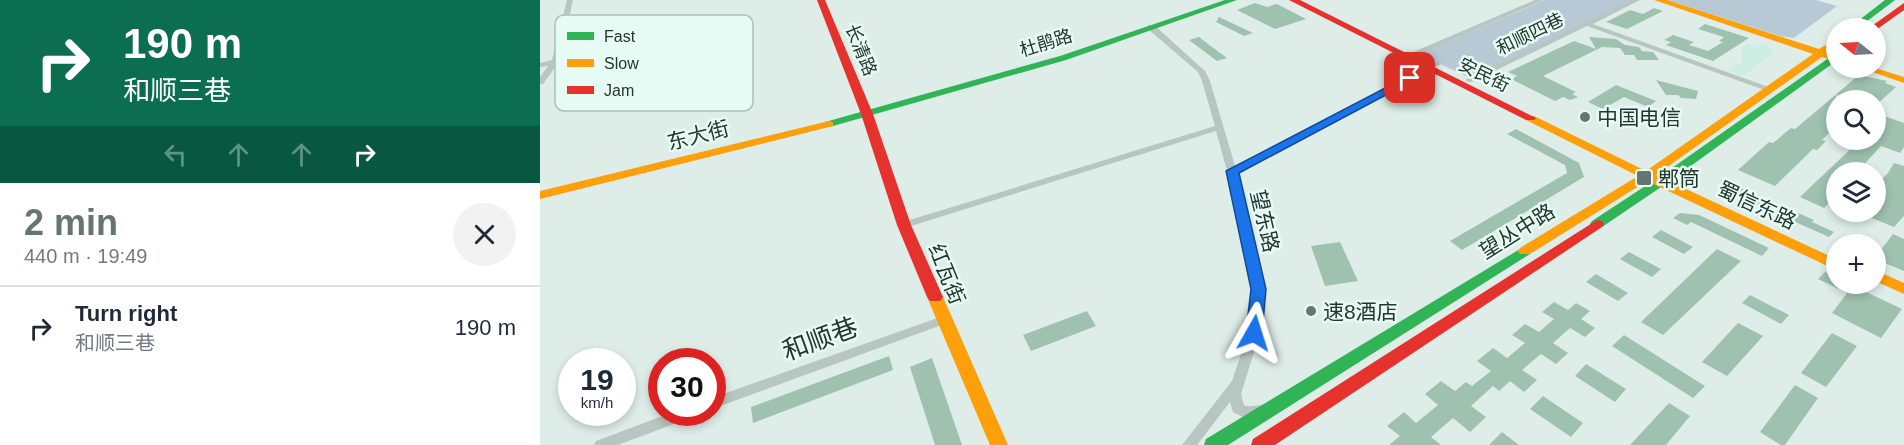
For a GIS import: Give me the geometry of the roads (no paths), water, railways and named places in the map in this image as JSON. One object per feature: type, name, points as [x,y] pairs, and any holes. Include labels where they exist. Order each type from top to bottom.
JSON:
[{"type":"main road","name":"长清路","points":[[821,0],[866,112]]},
{"type":"main road","name":"杜鹃路","points":[[1152,28],[1222,0]]},
{"type":"main road","name":"杜鹃路","points":[[866,112],[1152,28],[1233,0]]},
{"type":"main road","name":"安民街","points":[[1293,0],[1433,66],[1657,177]]},
{"type":"main road","name":"安民街","points":[[1301,0],[1415,54],[1433,66],[1469,80],[1657,177]]},
{"type":"main road","points":[[1658,0],[1826,53]]},
{"type":"main road","points":[[1664,0],[1826,53]]},
{"type":"main road","points":[[1867,18],[1891,0]]},
{"type":"main road","points":[[1886,19],[1904,6]]},
{"type":"main road","name":"望丛中路","points":[[1213,445],[1270,408],[1657,177],[1770,89],[1826,58]]},
{"type":"main road","name":"望丛中路","points":[[1260,445],[1657,177],[1826,59]]},
{"type":"main road","points":[[1886,71],[1904,78]]},
{"type":"main road","points":[[1886,73],[1904,78]]},
{"type":"main road","name":"东大街","points":[[540,190],[866,112]]},
{"type":"main road","name":"东大街","points":[[540,195],[866,112]]},
{"type":"main road","name":"红瓦街","points":[[866,112],[904,225],[943,320],[999,445]]},
{"type":"main road","name":"蜀信东路","points":[[1657,177],[1826,253]]},
{"type":"main road","name":"蜀信东路","points":[[1657,177],[1826,260]]},
{"type":"main road","points":[[1886,280],[1904,289]]},
{"type":"main road","points":[[1886,288],[1904,297]]},
{"type":"street","points":[[566,15],[570,0]]},
{"type":"street","points":[[1415,54],[1541,0]]},
{"type":"street","name":"和顺四巷","points":[[1469,80],[1636,0]]},
{"type":"street","points":[[1587,24],[1770,89]]},
{"type":"street","name":"望东路","points":[[1152,28],[1201,71],[1232,171],[1258,289],[1254,333],[1234,394],[1238,408],[1247,413],[1270,408]]},
{"type":"street","points":[[540,64],[555,62]]},
{"type":"street","points":[[540,81],[555,62]]},
{"type":"street","points":[[1232,171],[1433,66]]},
{"type":"street","points":[[904,225],[1218,128]]},
{"type":"street","name":"和顺巷","points":[[726,399],[943,320]]},
{"type":"street","name":"望东路","points":[[1189,445],[1210,415],[1241,378]]},
{"type":"street","points":[[602,445],[653,426]]},
{"type":"place","name":"中国电信","points":[[1585,117]]},
{"type":"place","name":"郫筒","points":[[1644,178]]},
{"type":"place","name":"速8酒店","points":[[1311,311]]}]
